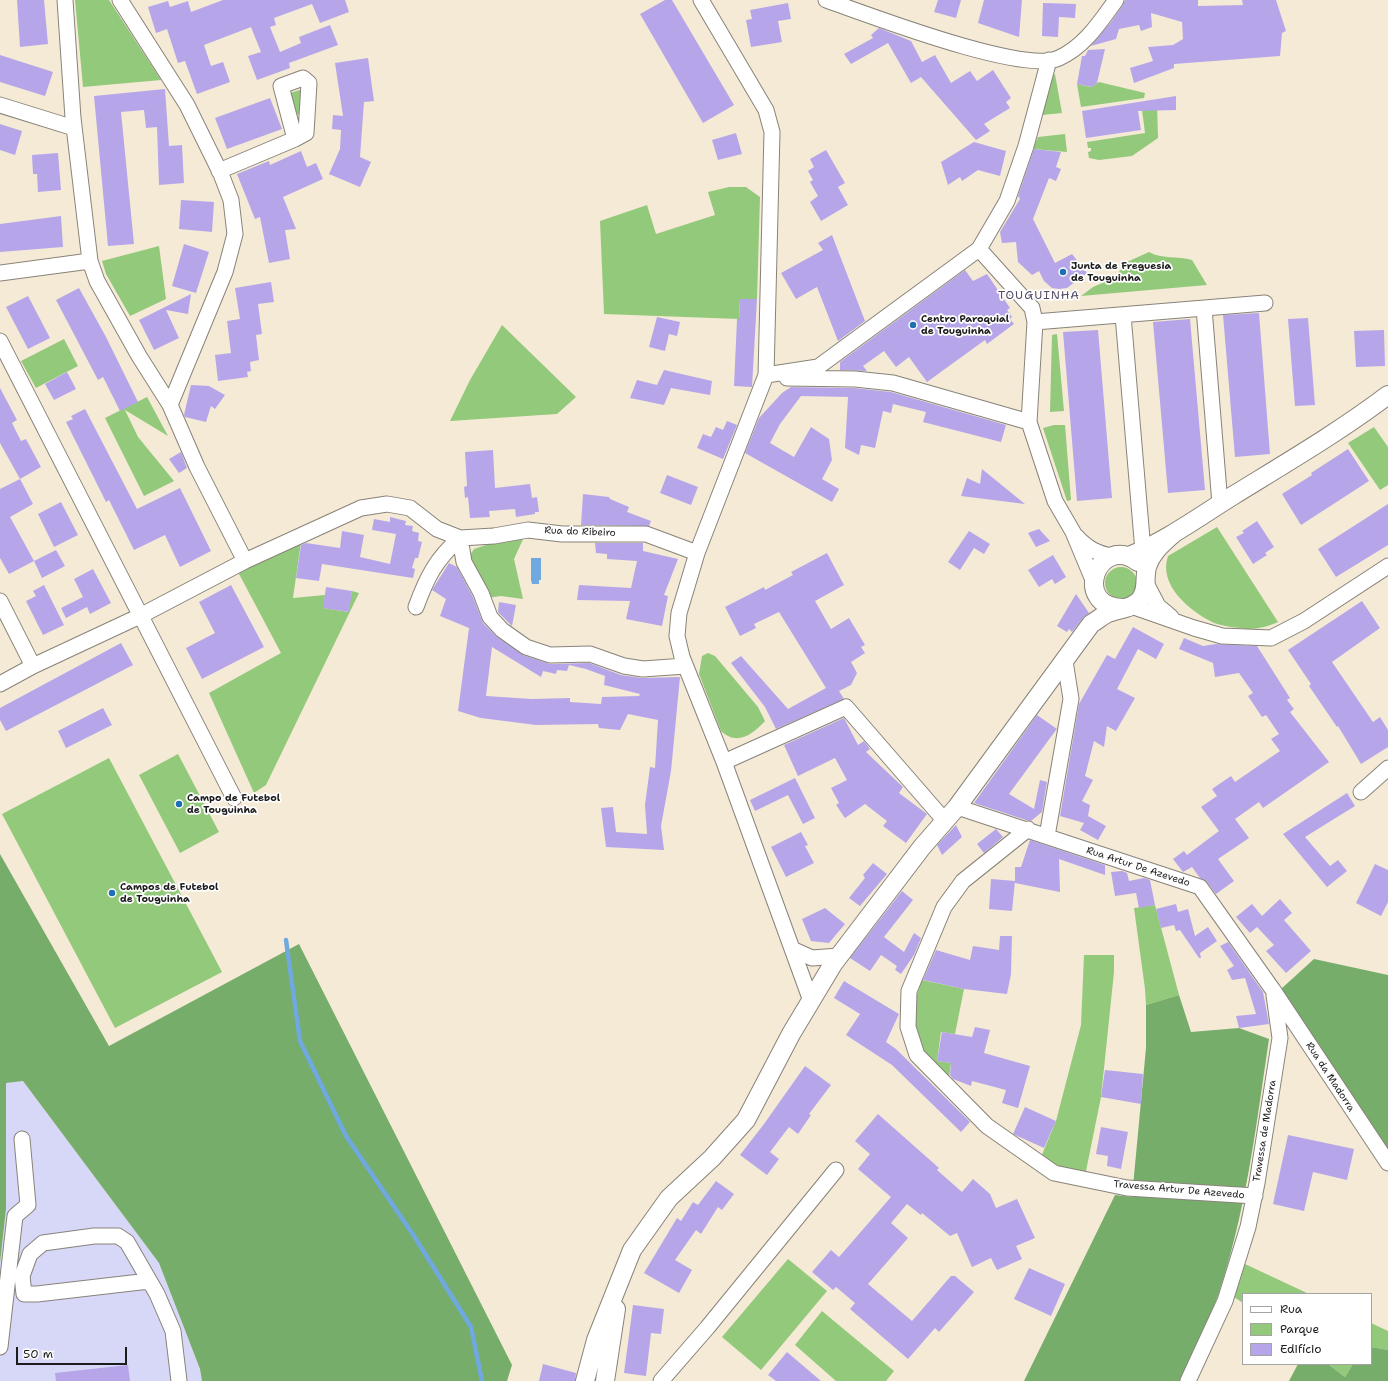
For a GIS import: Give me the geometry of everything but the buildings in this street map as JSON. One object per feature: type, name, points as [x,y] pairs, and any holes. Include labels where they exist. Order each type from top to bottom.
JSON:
[{"type":"main road","points":[[1091,624],[1094,607],[1094,584],[1099,565],[1105,559],[1128,554],[1173,534],[1315,445],[1388,395]]},
{"type":"main road","points":[[585,1381],[596,1340],[632,1250],[669,1198],[712,1158],[746,1120],[791,1034],[839,956],[922,847],[956,806],[1091,624],[1106,614],[1127,607],[1138,601],[1144,594],[1147,567],[1155,550],[1173,534]]},
{"type":"main road","points":[[1128,554],[1140,564],[1146,581]]},
{"type":"main road","points":[[1094,584],[1097,595],[1108,606],[1127,607]]},
{"type":"main road","points":[[605,1381],[616,1310],[628,1261]]},
{"type":"street","points":[[65,0],[74,128],[90,261],[97,281],[139,356],[170,405],[197,466],[245,561]]},
{"type":"street","points":[[120,0],[187,105],[220,170],[231,200],[235,234],[225,272],[170,405]]},
{"type":"street","points":[[701,0],[766,110],[772,132],[766,375],[697,553],[680,613],[676,636],[685,666],[724,762],[811,1001]]},
{"type":"street","points":[[826,0],[948,41],[1010,58],[1038,62],[1059,59],[1088,38],[1116,0]]},
{"type":"street","points":[[766,375],[818,367],[979,249],[1008,201],[1026,146],[1049,60]]},
{"type":"street","points":[[0,105],[74,128]]},
{"type":"street","points":[[220,170],[295,139]]},
{"type":"street","points":[[979,249],[1032,308],[1034,322],[1029,422],[1055,501],[1073,532],[1094,584]]},
{"type":"street","points":[[0,273],[90,261]]},
{"type":"street","points":[[1034,322],[1265,303]]},
{"type":"street","points":[[1204,308],[1220,504]]},
{"type":"street","points":[[1073,532],[1086,547],[1104,555],[1128,554],[1123,315]]},
{"type":"street","points":[[0,341],[234,798]]},
{"type":"street","points":[[766,375],[796,380],[855,380],[893,383],[1029,422]]},
{"type":"street","name":"Rua do Ribeiro","points":[[0,684],[33,666],[140,616],[245,561],[361,508],[387,504],[410,508],[437,529],[460,538],[494,536],[528,530],[562,534],[646,534],[697,553]]},
{"type":"street","points":[[460,538],[464,562],[481,593],[490,617],[502,630],[526,647],[550,655],[590,654],[624,666],[660,669],[685,666]]},
{"type":"street","points":[[416,607],[428,577],[437,561],[460,538]]},
{"type":"street","points":[[1127,607],[1222,636],[1271,638],[1304,621],[1388,566]]},
{"type":"street","points":[[1146,581],[1158,606],[1173,620]]},
{"type":"street","points":[[0,601],[33,666]]},
{"type":"street","points":[[1047,836],[1071,699],[1065,661]]},
{"type":"street","points":[[724,762],[846,707],[944,821]]},
{"type":"street","points":[[1361,792],[1388,768]]},
{"type":"street","name":"Rua Artur De Azevedo","points":[[956,806],[1200,887],[1273,990]]},
{"type":"street","name":"Travessa Artur De Azevedo","points":[[1028,829],[963,881],[944,907],[909,991],[908,1027],[918,1055],[988,1126],[1054,1173],[1127,1188],[1254,1196]]},
{"type":"street","points":[[792,949],[812,958],[839,956]]},
{"type":"street","name":"Travessa de Madorra","points":[[1188,1381],[1225,1301],[1248,1227],[1280,1038],[1273,990]]},
{"type":"street","name":"Rua da Madorra","points":[[1273,990],[1388,1163]]},
{"type":"street","points":[[0,1347],[15,1216],[28,1205],[22,1139]]},
{"type":"street","points":[[661,1381],[707,1328],[836,1170]]},
{"type":"street","points":[[149,1280],[37,1294],[24,1294],[22,1276],[30,1254],[43,1243],[94,1236],[118,1236],[127,1242],[149,1280],[173,1331],[179,1381]]},
{"type":"shaded area","points":[[23,1081],[159,1263],[200,1369],[202,1381],[0,1381],[0,1263],[6,1209],[6,1083]]},
{"type":"green space","points":[[75,0],[109,0],[161,80],[83,87]]},
{"type":"green space","points":[[1055,74],[1062,113],[1042,115],[1052,76]]},
{"type":"green space","points":[[1099,82],[1145,93],[1144,98],[1081,107],[1077,84],[1091,87]]},
{"type":"green space","points":[[303,89],[301,114],[297,115],[290,93]]},
{"type":"green space","points":[[1141,102],[1157,103],[1158,138],[1132,156],[1099,160],[1089,158],[1088,152],[1091,151],[1091,148],[1088,148],[1087,142],[1145,133]]},
{"type":"green space","points":[[1065,134],[1067,152],[1033,149],[1038,137]]},
{"type":"green space","points":[[729,187],[746,187],[760,197],[757,299],[740,299],[739,319],[604,314],[600,221],[647,205],[656,234],[715,215],[708,192]]},
{"type":"green space","points":[[159,246],[166,299],[130,316],[106,274],[102,261]]},
{"type":"green space","points":[[1149,252],[1164,257],[1192,260],[1207,285],[1081,296],[1093,287],[1114,278],[1127,262]]},
{"type":"green space","points":[[502,325],[576,397],[557,414],[450,421],[470,380]]},
{"type":"green space","points":[[1057,334],[1064,411],[1050,412],[1052,335]]},
{"type":"green space","points":[[64,339],[78,366],[36,388],[21,361]]},
{"type":"green space","points":[[147,397],[168,436],[125,410],[138,437],[174,481],[144,496],[105,418]]},
{"type":"green space","points":[[1054,425],[1065,425],[1071,500],[1067,501],[1043,428]]},
{"type":"green space","points":[[1374,427],[1388,447],[1388,485],[1380,490],[1348,443]]},
{"type":"green space","points":[[1217,527],[1278,622],[1264,627],[1248,629],[1230,627],[1212,622],[1194,611],[1185,603],[1171,586],[1167,577],[1166,567],[1168,556]]},
{"type":"green space","points":[[524,537],[514,559],[523,599],[501,596],[487,598],[468,558],[474,549],[492,543]]},
{"type":"green space","points":[[301,542],[293,598],[325,595],[324,608],[348,612],[352,591],[359,593],[266,785],[254,793],[209,693],[281,653],[238,572]]},
{"type":"green space","points":[[1118,567],[1124,567],[1133,571],[1137,583],[1133,595],[1124,599],[1118,599],[1109,595],[1105,586],[1105,580],[1109,571]]},
{"type":"green space","points":[[708,653],[715,656],[758,707],[765,721],[755,731],[744,737],[733,738],[721,731],[699,674],[702,656]]},
{"type":"green space","name":"Campo de Futebol de Touguinha","points":[[178,754],[219,832],[180,853],[139,775]]},
{"type":"green space","name":"Campos de Futebol de Touguinha","points":[[109,758],[222,972],[115,1028],[2,814]]},
{"type":"green space","points":[[0,854],[109,1046],[299,944],[512,1365],[507,1381],[202,1381],[200,1369],[159,1263],[23,1081],[6,1083],[6,1209],[0,1263]]},
{"type":"green space","points":[[1155,905],[1179,995],[1146,1005],[1134,908]]},
{"type":"green space","points":[[1084,955],[1114,955],[1114,972],[1101,1097],[1085,1176],[1041,1157],[1056,1121],[1081,1025]]},
{"type":"green space","points":[[1314,959],[1388,975],[1388,1154],[1281,989]]},
{"type":"green space","points":[[922,980],[964,989],[955,1034],[941,1032],[937,1061],[951,1063],[949,1077],[920,1052],[912,1016]]},
{"type":"green space","points":[[1179,995],[1191,1032],[1239,1028],[1269,1039],[1243,1202],[1227,1266],[1213,1308],[1180,1381],[1024,1381],[1115,1195],[1132,1197],[1146,1048],[1146,1005]]},
{"type":"green space","points":[[788,1259],[827,1291],[761,1370],[722,1337]]},
{"type":"green space","points":[[1245,1264],[1307,1293],[1242,1293],[1242,1302],[1234,1297]]},
{"type":"green space","points":[[822,1311],[894,1371],[886,1381],[836,1381],[795,1345]]},
{"type":"green space","points":[[1372,1323],[1388,1331],[1388,1350],[1372,1347]]},
{"type":"green space","points":[[1372,1347],[1388,1350],[1388,1381],[1289,1381],[1297,1365],[1329,1365],[1345,1377],[1352,1365],[1372,1365]]},
{"type":"green space","points":[[1329,1365],[1352,1365],[1345,1377]]},
{"type":"water","points":[[531,558],[541,558],[541,580],[539,580],[539,584],[532,584]]},
{"type":"waterway","points":[[286,940],[300,1041],[346,1136],[414,1236],[471,1327],[482,1381]]},
{"type":"place","name":"Junta de Freguesia de Touguinha","points":[[1063,272]]},
{"type":"place","name":"Centro Paroquial de Touguinha","points":[[913,325]]},
{"type":"place","name":"Campo de Futebol de Touguinha","points":[[179,804]]},
{"type":"place","name":"Campos de Futebol de Touguinha","points":[[112,893]]},
{"type":"district","name":"TOUGUINHA","points":[[1039,296]]}]
